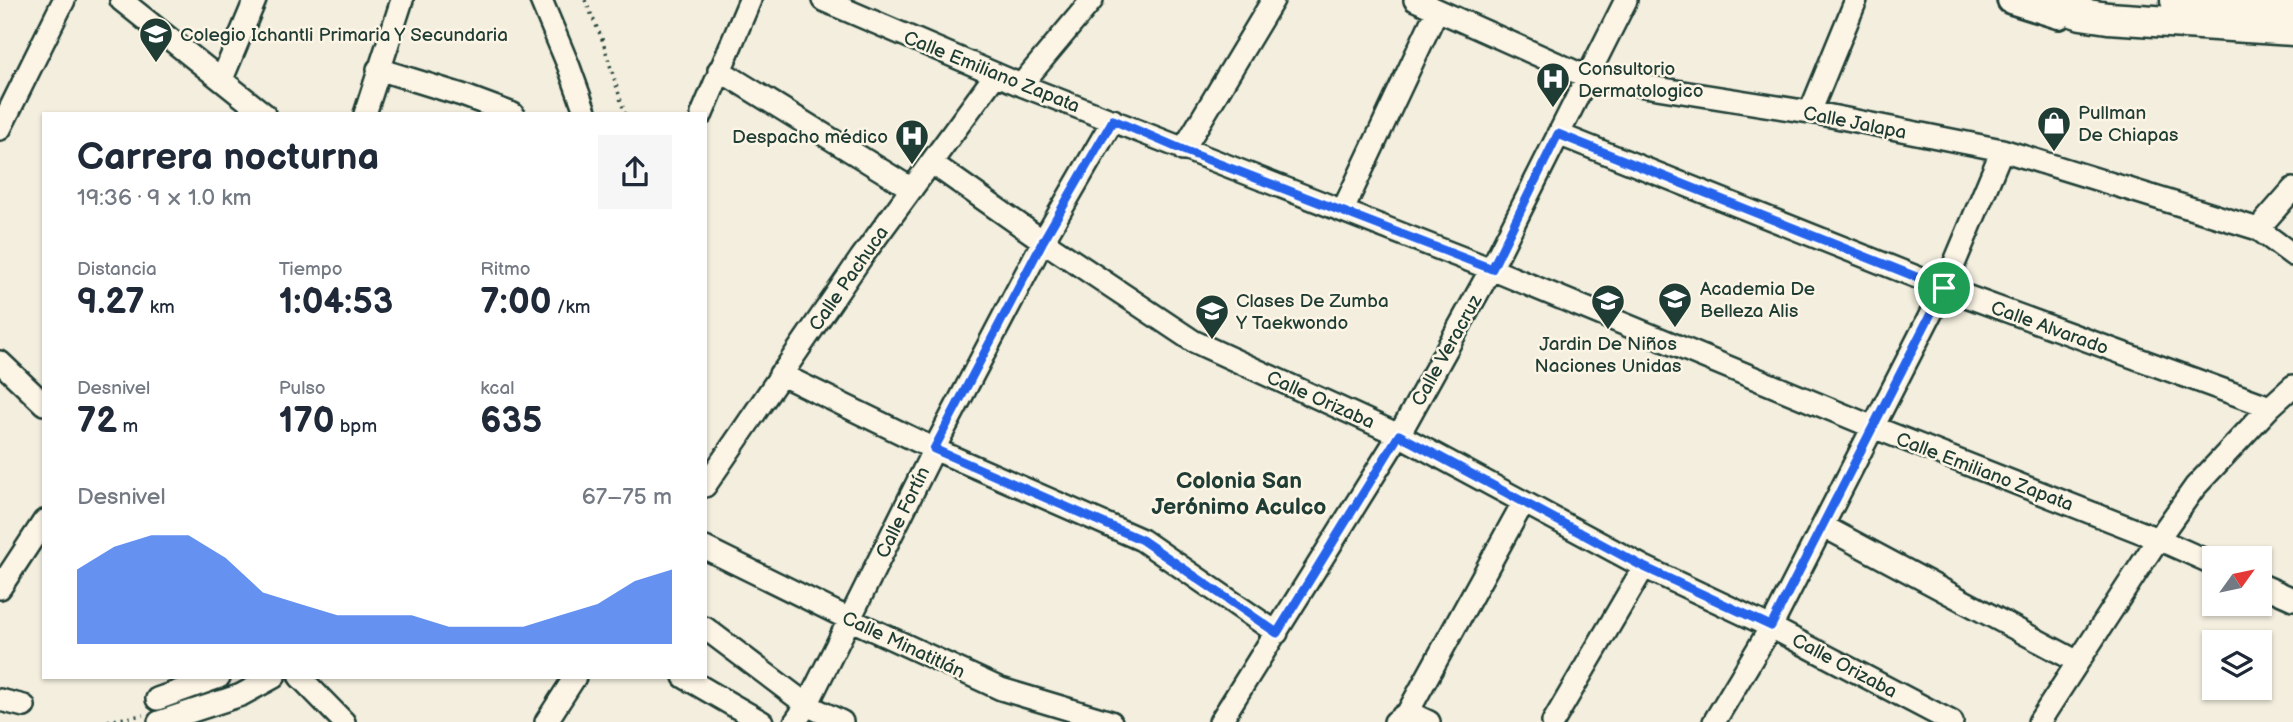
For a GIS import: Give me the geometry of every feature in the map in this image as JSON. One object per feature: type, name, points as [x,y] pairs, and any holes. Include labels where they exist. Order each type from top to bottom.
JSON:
[{"type":"highway","points":[[2039,0],[2060,9],[2108,19],[2293,30]]},
{"type":"highway","points":[[2176,0],[2293,9]]},
{"type":"main road","points":[[2011,0],[2080,22],[2293,43]]},
{"type":"main road","points":[[2258,0],[2293,4]]},
{"type":"street","points":[[0,130],[64,0]]},
{"type":"street","points":[[121,0],[262,112]]},
{"type":"street","points":[[222,79],[255,0]]},
{"type":"street","points":[[366,112],[402,0]]},
{"type":"street","points":[[541,0],[585,112]]},
{"type":"street","points":[[703,112],[750,0]]},
{"type":"street","name":"Calle Emiliano Zapata","points":[[823,0],[1021,85],[1492,269],[1873,427],[2202,559]]},
{"type":"street","points":[[1021,85],[1092,0]]},
{"type":"street","points":[[1183,150],[1273,0]]},
{"type":"street","name":"Calle Jalapa","points":[[1415,0],[1587,77],[1810,113],[2002,150],[2258,229],[2293,255]]},
{"type":"street","name":"Calle Veracruz","points":[[1220,722],[1399,435],[1492,269],[1626,0]]},
{"type":"street","points":[[1810,113],[1856,0]]},
{"type":"street","points":[[1343,210],[1437,10]]},
{"type":"street","points":[[378,69],[462,94],[508,112]]},
{"type":"street","points":[[719,70],[912,189]]},
{"type":"street","name":"Calle Pachuca","points":[[707,479],[713,457],[780,374],[996,74]]},
{"type":"street","name":"Calle Fortín","points":[[801,713],[1043,241],[1113,120]]},
{"type":"street","name":"Calle Alvarado","points":[[1558,134],[1944,288],[2270,407]]},
{"type":"street","points":[[1714,722],[1771,626],[1944,288],[2002,150]]},
{"type":"street","name":"Calle Orizaba","points":[[932,163],[1193,341],[1399,435],[1644,567],[1771,626],[1952,722]]},
{"type":"street","points":[[2258,229],[2293,189]]},
{"type":"street","points":[[0,362],[42,402]]},
{"type":"street","points":[[780,374],[934,449],[1142,540],[1277,633]]},
{"type":"street","points":[[2039,722],[2158,539],[2196,487],[2293,386]]},
{"type":"street","points":[[1429,722],[1401,717],[1523,503]]},
{"type":"street","points":[[0,588],[42,524]]},
{"type":"street","points":[[1823,526],[2078,662]]},
{"type":"street","name":"Calle Minatitlán","points":[[707,549],[849,619],[1001,689],[1111,722]]},
{"type":"street","points":[[1553,722],[1644,567]]},
{"type":"street","points":[[2272,590],[2293,599]]},
{"type":"street","points":[[707,630],[801,713],[842,722]]},
{"type":"street","points":[[157,699],[213,679]]},
{"type":"street","points":[[159,722],[241,695],[270,679]]},
{"type":"street","points":[[302,679],[344,722]]},
{"type":"street","points":[[546,722],[574,679]]},
{"type":"street","points":[[687,679],[762,722]]},
{"type":"street","points":[[0,700],[23,706]]},
{"type":"path","points":[[585,0],[602,39],[624,112]]},
{"type":"place","name":"Colegio Ichantli Primaria Y Secundaria","points":[[156,64]]},
{"type":"place","name":"Consultorio Dermatologico","points":[[1553,109]]},
{"type":"place","name":"Pullman De Chiapas","points":[[2054,153]]},
{"type":"place","name":"Despacho médico","points":[[912,166]]},
{"type":"place","name":"Academia De Belleza Alis","points":[[1675,329]]},
{"type":"place","name":"Jardin De Niños Naciones Unidas","points":[[1608,331]]},
{"type":"place","name":"Clases De Zumba Y Taekwondo","points":[[1212,341]]},
{"type":"district","name":"Colonia San Jerónimo Aculco","points":[[1239,493]]},
{"type":"route","points":[[1113,120],[1183,150],[1492,269],[1558,134],[1944,288],[1771,626],[1644,567],[1399,435],[1277,633],[1142,540],[934,449],[1043,241],[1113,120]]}]
